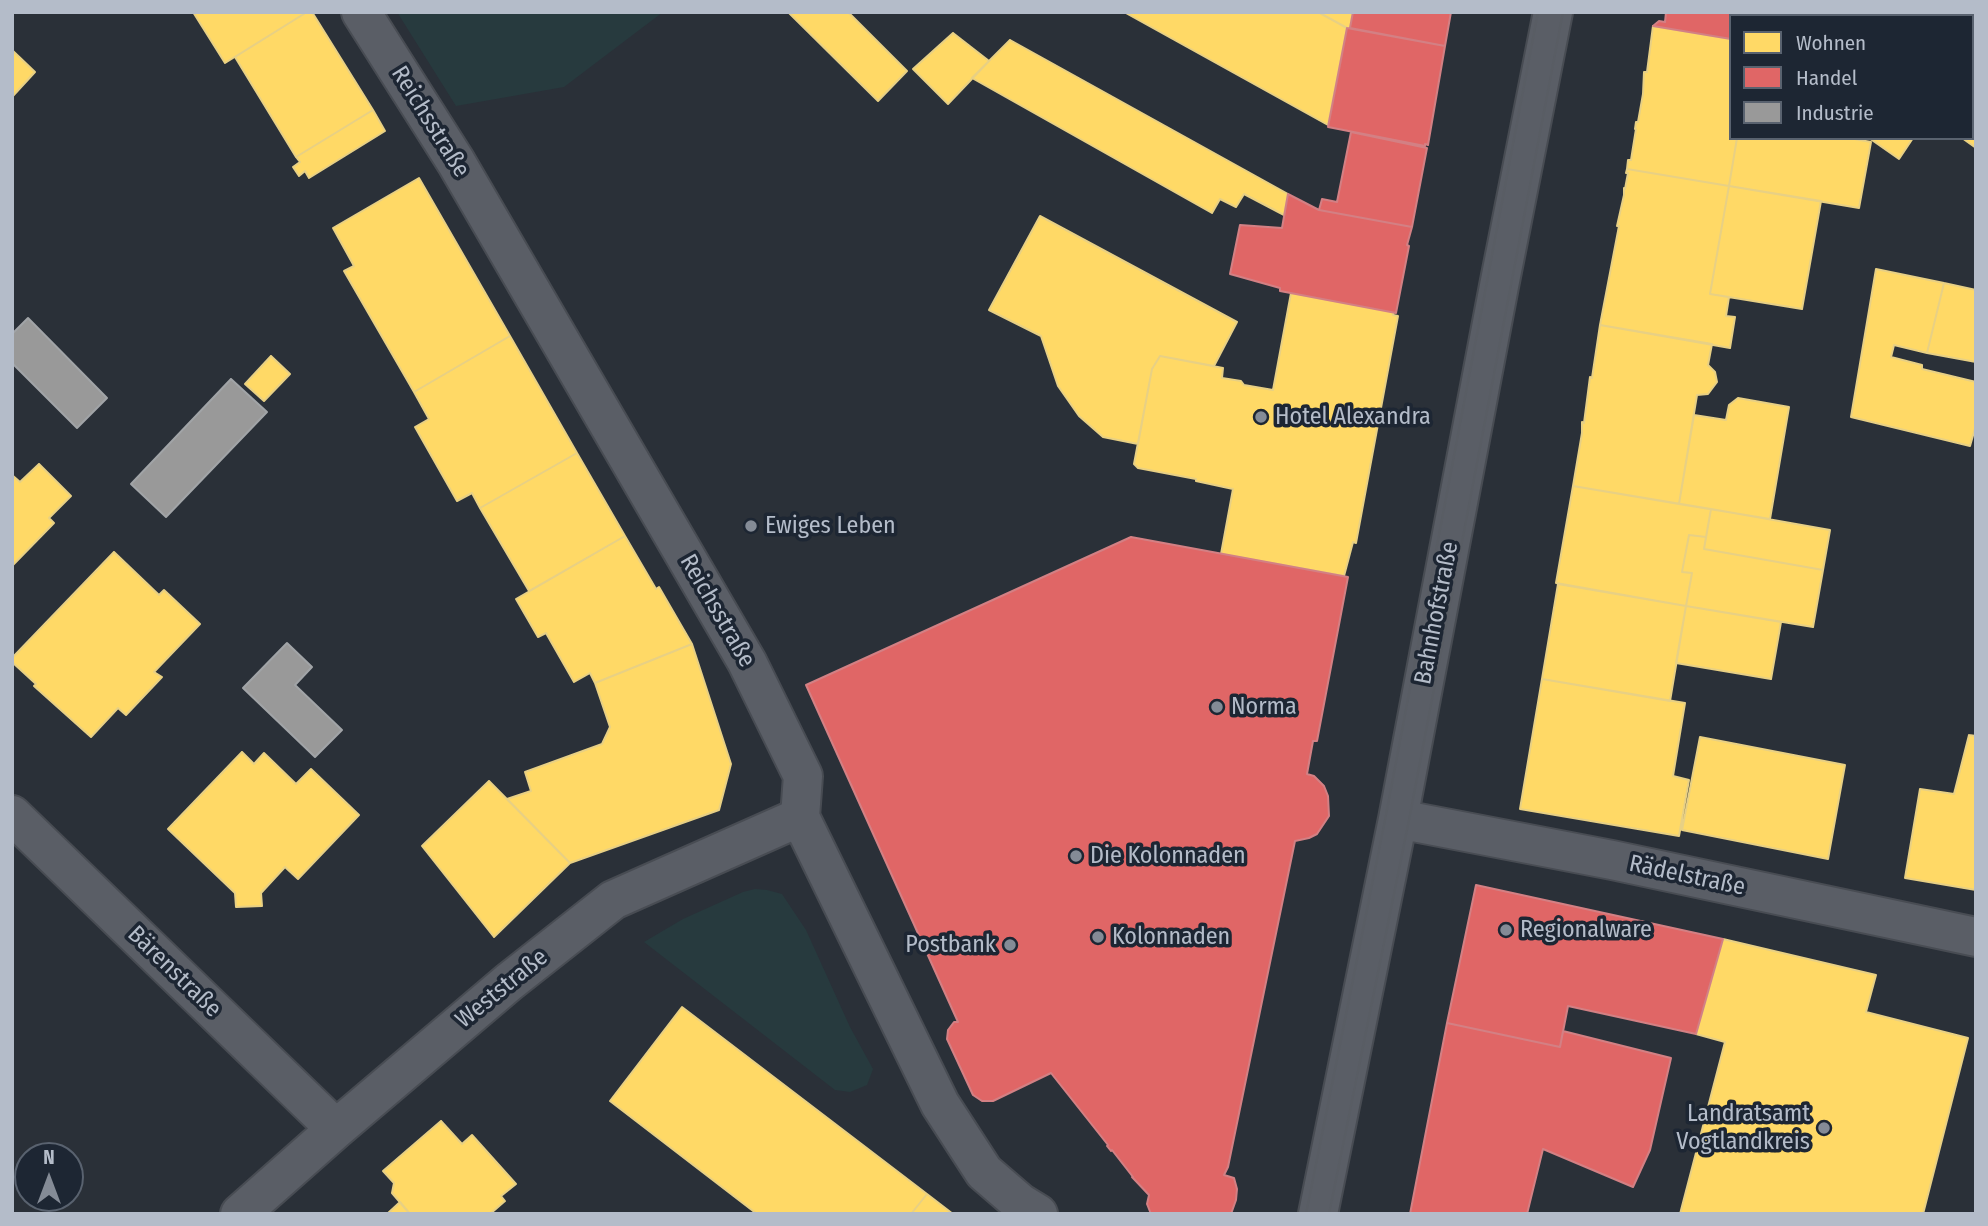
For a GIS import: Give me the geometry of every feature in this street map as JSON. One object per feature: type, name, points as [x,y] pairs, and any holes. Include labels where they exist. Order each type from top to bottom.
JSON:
[{"type":"street","name":"Reichsstraße","points":[[361,12],[456,162],[747,662],[803,776],[800,817]]},
{"type":"street","name":"Bahnhofstraße","points":[[1318,1214],[1398,819],[1553,12]]},
{"type":"street","name":"Bärenstraße","points":[[12,815],[336,1129]]},
{"type":"street","name":"Weststraße","points":[[240,1214],[509,982],[613,900],[800,817]]},
{"type":"street","points":[[800,817],[940,1104],[984,1172],[1020,1203],[1038,1214]]},
{"type":"street","name":"Rädelstraße","points":[[1398,819],[1612,860],[1976,937]]},
{"type":"green space","points":[[397,12],[663,12],[564,87],[456,106]]},
{"type":"green space","points":[[755,889],[782,894],[806,930],[850,1027],[873,1069],[867,1085],[850,1092],[835,1090],[644,942],[683,919]]},
{"type":"building: Wohnen","points":[[193,12],[307,12],[225,63]]},
{"type":"building: Wohnen","points":[[307,12],[312,12],[373,110],[296,157],[235,57]]},
{"type":"building: Wohnen","points":[[788,12],[848,12],[907,71],[878,101]]},
{"type":"building: Wohnen","points":[[1124,12],[1318,12],[1347,28],[1328,125]]},
{"type":"building: Wohnen","points":[[1318,12],[1353,12],[1350,28],[1347,28]]},
{"type":"building: Wohnen","points":[[1653,26],[1729,39],[1729,140],[1737,140],[1729,186],[1627,169],[1643,94],[1644,72],[1647,72]]},
{"type":"building: Wohnen","points":[[953,33],[989,61],[948,104],[913,69]]},
{"type":"building: Wohnen","points":[[1010,40],[1288,194],[1284,215],[1244,194],[1236,207],[1220,199],[1212,213],[972,78]]},
{"type":"building: Wohnen","points":[[1974,45],[1976,46],[1974,102]]},
{"type":"building: Wohnen","points":[[12,50],[35,72],[12,97]]},
{"type":"building: Wohnen","points":[[1976,100],[1976,148],[1965,140],[1974,140]]},
{"type":"building: Wohnen","points":[[373,110],[385,131],[309,178],[305,171],[299,176],[293,167],[300,162],[296,157]]},
{"type":"building: Wohnen","points":[[1737,140],[1871,142],[1859,208],[1729,186]]},
{"type":"building: Wohnen","points":[[1872,140],[1912,140],[1899,159]]},
{"type":"building: Wohnen","points":[[1627,169],[1729,186],[1710,294],[1729,297],[1726,316],[1735,317],[1730,348],[1600,325]]},
{"type":"building: Wohnen","points":[[419,178],[510,336],[414,392],[344,271],[354,266],[333,228]]},
{"type":"building: Wohnen","points":[[1729,186],[1821,201],[1802,309],[1710,294]]},
{"type":"building: Wohnen","points":[[1040,216],[1237,322],[1214,366],[1160,356],[1152,369],[1138,444],[1103,437],[1079,416],[1058,386],[1041,336],[989,310]]},
{"type":"building: Wohnen","points":[[1876,269],[1944,283],[1927,353],[1894,345],[1891,357],[1922,365],[1922,369],[1976,382],[1976,425],[1970,446],[1851,417]]},
{"type":"building: Wohnen","points":[[1944,283],[1976,290],[1976,362],[1927,353]]},
{"type":"building: Wohnen","name":"Hotel Alexandra","points":[[1291,293],[1394,312],[1393,315],[1398,316],[1356,543],[1353,542],[1344,576],[1221,554],[1233,489],[1138,468],[1134,464],[1152,369],[1160,356],[1223,368],[1222,378],[1273,390]]},
{"type":"building: Wohnen","points":[[1600,325],[1712,344],[1708,365],[1715,372],[1717,382],[1708,394],[1697,395],[1679,504],[1573,486]]},
{"type":"building: Wohnen","points":[[510,336],[577,453],[480,508],[472,493],[457,501],[415,427],[429,419],[414,392]]},
{"type":"building: Wohnen","points":[[271,356],[290,374],[264,401],[245,384]]},
{"type":"building: Wohnen","points":[[1738,398],[1789,407],[1770,519],[1679,504],[1694,415],[1726,420],[1729,405]]},
{"type":"building: Wohnen","points":[[577,453],[625,536],[529,591],[480,508]]},
{"type":"building: Wohnen","points":[[39,464],[71,496],[49,518],[54,523],[12,566],[12,475],[20,482]]},
{"type":"building: Wohnen","points":[[1573,486],[1711,509],[1706,537],[1689,535],[1682,572],[1692,573],[1686,606],[1556,583]]},
{"type":"building: Wohnen","points":[[1711,509],[1830,530],[1823,570],[1704,549]]},
{"type":"building: Wohnen","points":[[1689,535],[1706,537],[1704,549],[1823,570],[1813,627],[1686,606],[1692,573],[1682,572]]},
{"type":"building: Wohnen","points":[[625,536],[692,644],[595,683],[590,673],[574,682],[546,633],[538,637],[516,599]]},
{"type":"building: Wohnen","points":[[114,552],[159,595],[164,590],[200,624],[154,672],[162,677],[126,715],[118,708],[91,737],[34,686],[36,684],[12,662],[12,658]]},
{"type":"building: Wohnen","points":[[1558,584],[1686,606],[1670,701],[1542,679]]},
{"type":"building: Wohnen","points":[[1686,606],[1781,622],[1771,679],[1676,663]]},
{"type":"building: Wohnen","points":[[692,644],[731,764],[719,810],[570,863],[507,799],[531,791],[525,772],[602,744],[610,727],[595,683]]},
{"type":"building: Wohnen","points":[[1542,679],[1685,703],[1673,776],[1689,780],[1679,836],[1520,809]]},
{"type":"building: Wohnen","points":[[1969,735],[1976,736],[1976,890],[1905,878],[1920,789],[1954,794]]},
{"type":"building: Wohnen","points":[[1700,737],[1845,765],[1828,859],[1682,830]]},
{"type":"building: Wohnen","points":[[242,752],[254,764],[264,753],[296,784],[311,769],[359,815],[298,879],[285,867],[261,893],[262,906],[236,907],[235,893],[168,829]]},
{"type":"building: Wohnen","points":[[489,781],[570,863],[494,937],[422,846]]},
{"type":"building: Wohnen","name":"Landratsamt Vogtlandkreis","points":[[1723,939],[1876,975],[1866,1012],[1968,1038],[1923,1214],[1680,1214],[1725,1042],[1696,1034]]},
{"type":"building: Wohnen","points":[[682,1007],[927,1194],[911,1214],[757,1214],[610,1101]]},
{"type":"building: Wohnen","points":[[441,1121],[462,1144],[472,1135],[516,1184],[501,1196],[505,1201],[490,1214],[410,1214],[392,1193],[394,1183],[383,1171]]},
{"type":"building: Wohnen","points":[[927,1194],[953,1214],[911,1214]]},
{"type":"building: Wohnen","points":[[400,1202],[410,1214],[387,1214]]},
{"type":"building: Handel","points":[[1353,12],[1451,12],[1445,46],[1350,28]]},
{"type":"building: Handel","points":[[1666,12],[1760,12],[1729,14],[1729,39],[1653,26],[1659,21],[1665,22]]},
{"type":"building: Handel","points":[[1347,28],[1445,46],[1428,145],[1328,127]]},
{"type":"building: Handel","points":[[1351,132],[1427,148],[1412,227],[1319,210],[1322,199],[1337,202]]},
{"type":"building: Handel","points":[[1288,194],[1319,210],[1412,227],[1396,313],[1280,291],[1280,288],[1230,274],[1240,225],[1282,228]]},
{"type":"building: Handel","name":"Kolonnaden","points":[[1131,537],[1348,577],[1317,741],[1313,741],[1307,774],[1314,776],[1324,786],[1328,796],[1329,816],[1317,834],[1295,841],[1228,1167],[1224,1175],[1234,1178],[1237,1189],[1231,1214],[1151,1214],[1147,1204],[1149,1195],[1051,1073],[993,1101],[982,1101],[973,1095],[947,1039],[948,1030],[954,1022],[958,1022],[806,685]]},
{"type":"building: Handel","points":[[1476,885],[1723,939],[1696,1034],[1568,1006],[1560,1047],[1447,1023]]},
{"type":"building: Handel","points":[[1447,1023],[1560,1047],[1563,1031],[1671,1058],[1650,1150],[1633,1187],[1543,1149],[1527,1214],[1410,1214]]},
{"type":"building: Industrie","points":[[28,318],[107,398],[77,428],[12,363],[12,334]]},
{"type":"building: Industrie","points":[[231,379],[267,412],[166,517],[131,484]]},
{"type":"building: Industrie","points":[[287,643],[312,667],[295,685],[342,730],[315,757],[243,688]]},
{"type":"tram line","points":[[1306,1214],[1386,815],[1538,12]]},
{"type":"tram line","points":[[1329,1214],[1409,820],[1563,12]]},
{"type":"place","name":"Hotel Alexandra","points":[[1261,417]]},
{"type":"place","name":"Ewiges Leben","points":[[751,526]]},
{"type":"place","name":"Norma","points":[[1217,707]]},
{"type":"place","name":"Die Kolonnaden","points":[[1076,856]]},
{"type":"place","name":"Regionalware","points":[[1506,930]]},
{"type":"place","name":"Kolonnaden","points":[[1098,937]]},
{"type":"place","name":"Postbank","points":[[1010,945]]},
{"type":"place","name":"Landratsamt Vogtlandkreis","points":[[1824,1128]]}]
